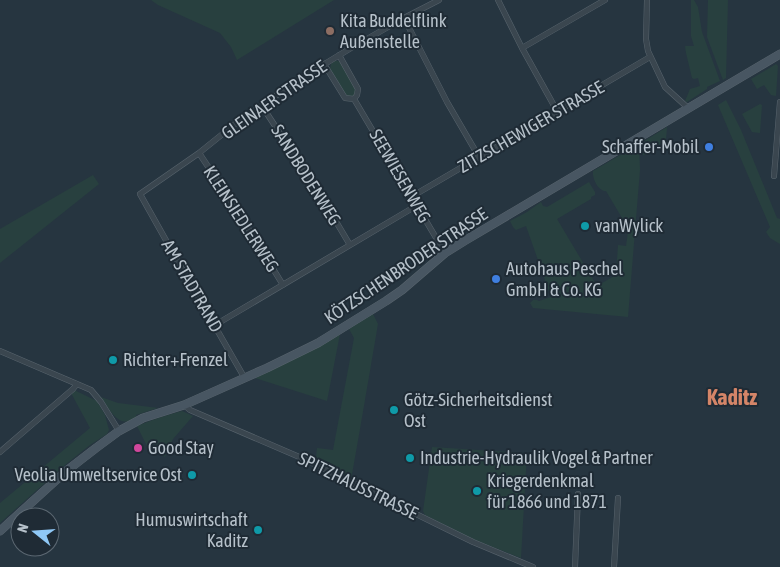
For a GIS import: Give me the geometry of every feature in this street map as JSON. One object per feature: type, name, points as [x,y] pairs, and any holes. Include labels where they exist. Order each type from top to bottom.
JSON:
[{"type":"street","name":"GLEINAER STRASSE","points":[[140,194],[300,79],[404,18],[439,0]]},
{"type":"street","points":[[498,0],[557,111]]},
{"type":"street","points":[[522,48],[605,0]]},
{"type":"street","points":[[647,0],[646,39],[650,57],[668,91],[688,108]]},
{"type":"street","points":[[404,18],[447,102],[479,157]]},
{"type":"street","name":"KÖTZSCHENBRODER STRASSE","points":[[0,531],[65,472],[120,432],[143,418],[184,405],[318,343],[402,290],[445,254],[466,240],[780,54]]},
{"type":"street","name":"SEEWIESENWEG","points":[[339,55],[358,89],[354,99]]},
{"type":"street","name":"ZITZSCHEWIGER STRASSE","points":[[411,197],[650,57]]},
{"type":"street","name":"SEEWIESENWEG","points":[[324,64],[345,98],[354,99]]},
{"type":"street","name":"SEEWIESENWEG","points":[[354,99],[445,254]]},
{"type":"street","points":[[774,176],[780,102]]},
{"type":"street","name":"SANDBODENWEG","points":[[262,106],[319,193],[350,245]]},
{"type":"street","name":"KLEINSIEDLERWEG","points":[[199,153],[283,285]]},
{"type":"street","name":"AM STADTRAND","points":[[140,194],[244,377]]},
{"type":"street","points":[[215,325],[416,206]]},
{"type":"street","points":[[0,351],[91,390],[120,432]]},
{"type":"street","points":[[0,452],[77,384]]},
{"type":"street","name":"SPITZHAUSSTRASSE","points":[[184,405],[190,410],[306,460],[473,542],[533,567]]},
{"type":"street","points":[[575,567],[578,494]]},
{"type":"street","points":[[614,567],[618,498]]},
{"type":"green space","points":[[151,0],[334,0],[237,60],[231,47],[220,33]]},
{"type":"green space","points":[[691,0],[694,0],[698,7],[702,32],[720,81],[707,87],[707,89],[687,102],[685,101],[690,89],[700,86],[698,78],[692,78],[685,46],[694,46],[691,36]]},
{"type":"green space","points":[[708,0],[728,0],[726,78],[723,80],[707,37]]},
{"type":"green space","points":[[334,61],[341,62],[356,90],[354,96],[347,97],[330,69]]},
{"type":"green space","points":[[776,64],[778,66],[776,96],[771,95],[764,85],[757,89],[751,79]]},
{"type":"green space","points":[[726,100],[741,130],[777,218],[780,219],[780,244],[770,238],[766,232],[770,227],[718,105]]},
{"type":"green space","points":[[760,104],[762,105],[760,133],[752,132],[742,114]]},
{"type":"green space","points":[[667,127],[666,140],[649,152],[648,155],[643,155],[641,143]]},
{"type":"green space","points":[[639,144],[640,170],[628,317],[533,308],[530,303],[533,300],[539,301],[551,297],[526,226],[516,230],[510,221],[541,202],[543,206],[547,207],[589,182],[595,195],[557,219],[597,286],[616,275],[618,245],[626,246],[628,232],[620,230],[622,218],[606,191],[600,189],[596,184],[593,171]]},
{"type":"green space","points":[[93,175],[99,184],[0,263],[0,229]]},
{"type":"green space","points":[[373,314],[378,324],[351,480],[319,464],[316,457],[317,448],[333,450],[354,338],[349,329]]},
{"type":"green space","points":[[340,334],[327,401],[255,378],[300,356]]},
{"type":"green space","points":[[74,390],[97,401],[105,415],[109,430],[107,434],[65,465],[18,507],[10,507],[10,514],[0,523],[0,503],[90,428],[71,393]]},
{"type":"green space","points":[[101,397],[118,403],[158,408],[136,415],[136,418],[130,421],[124,421],[111,412]]},
{"type":"green space","points":[[182,411],[193,416],[173,439],[165,457],[148,448],[137,426]]},
{"type":"green space","points":[[432,447],[527,453],[521,558],[475,540],[425,515],[423,511]]},
{"type":"place","name":"Kita Buddelflink Außenstelle","points":[[330,31]]},
{"type":"place","name":"Schaffer-Mobil","points":[[709,147]]},
{"type":"place","name":"vanWylick","points":[[585,226]]},
{"type":"place","name":"Autohaus Peschel GmbH & Co. KG","points":[[496,279]]},
{"type":"place","name":"Richter+Frenzel","points":[[113,360]]},
{"type":"place","name":"Götz-Sicherheitsdienst Ost","points":[[394,410]]},
{"type":"place","name":"Good Stay","points":[[138,448]]},
{"type":"place","name":"Industrie-Hydraulik Vogel & Partner","points":[[410,458]]},
{"type":"place","name":"Veolia Umweltservice Ost","points":[[192,475]]},
{"type":"place","name":"Kriegerdenkmal für 1866 und 1871","points":[[477,491]]},
{"type":"place","name":"Humuswirtschaft Kaditz","points":[[258,530]]},
{"type":"district","name":"Kaditz","points":[[732,397]]}]
